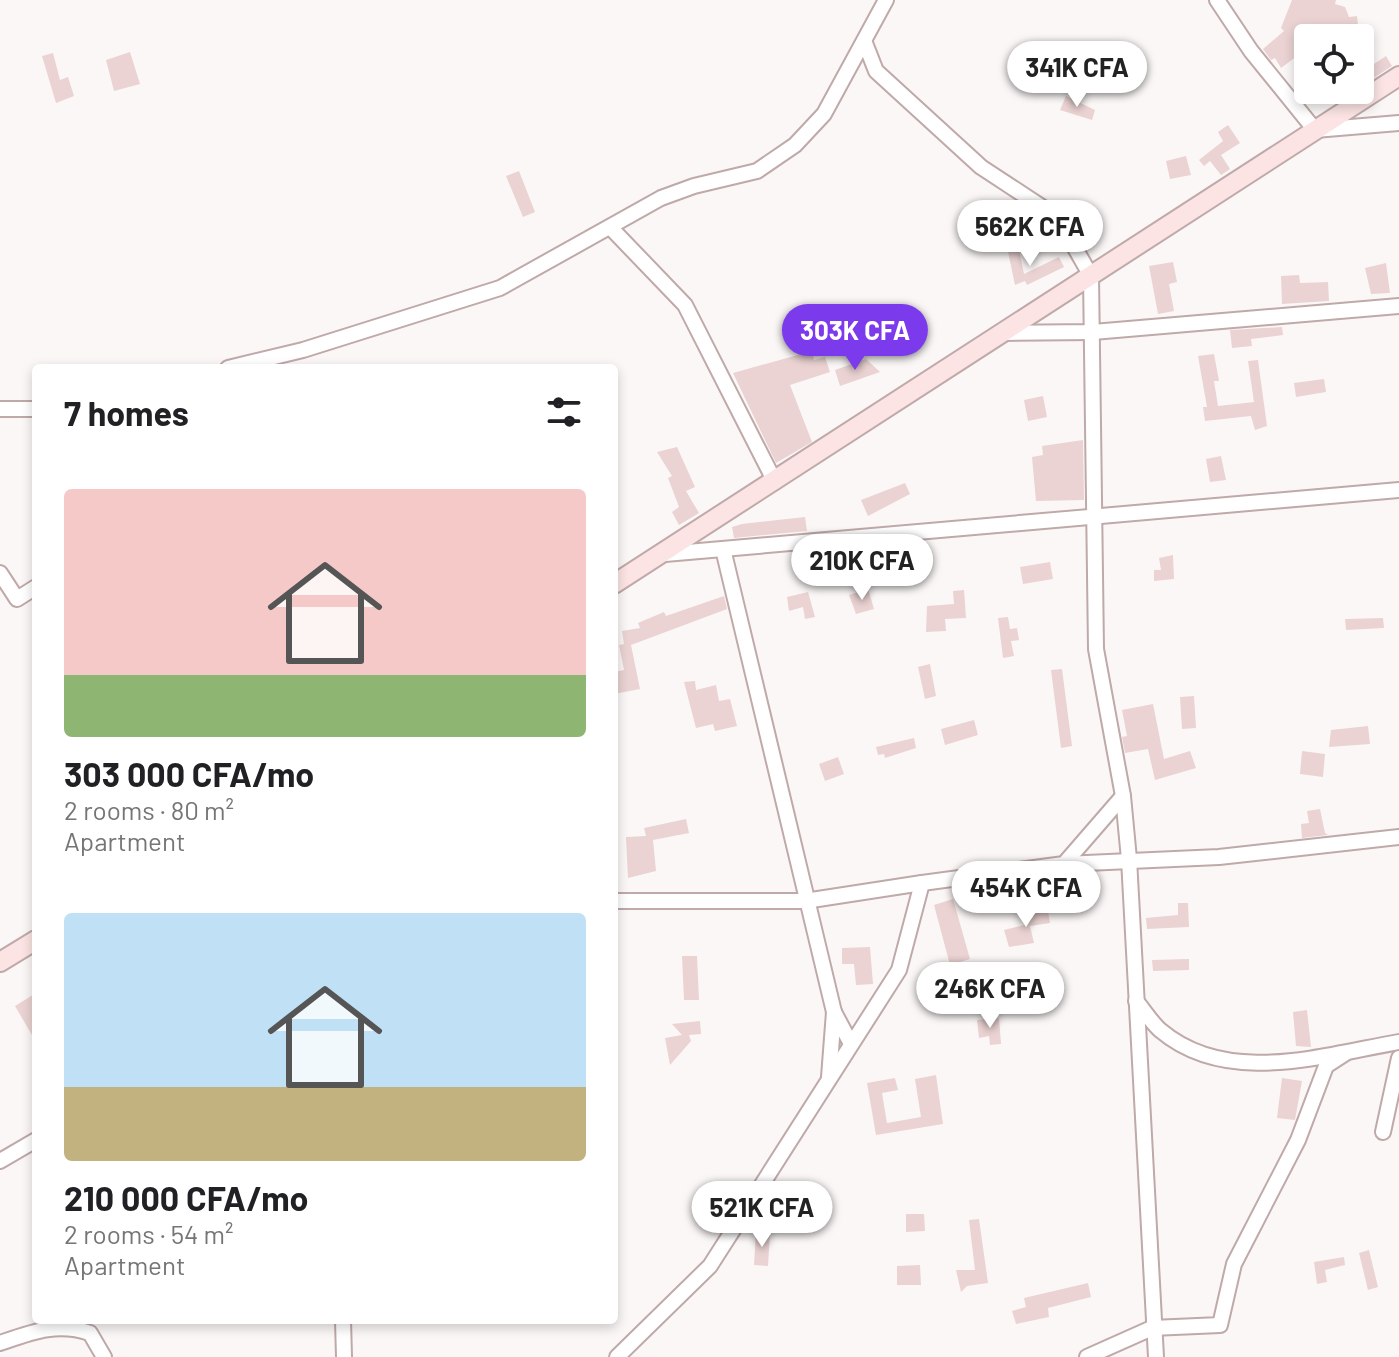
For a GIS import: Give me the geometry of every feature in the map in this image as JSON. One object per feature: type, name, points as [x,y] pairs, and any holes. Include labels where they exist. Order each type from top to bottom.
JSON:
[{"type":"main road","points":[[618,582],[1399,76]]},
{"type":"main road","points":[[0,962],[32,942]]},
{"type":"street","points":[[245,364],[303,350],[500,288],[683,190],[757,171],[795,145],[824,114],[886,0]]},
{"type":"street","points":[[1217,0],[1315,130],[1399,123]]},
{"type":"street","points":[[865,43],[876,71],[981,167],[1042,207],[1071,241],[1091,276],[1096,649],[1123,796],[1129,859],[1152,1328],[1156,1357]]},
{"type":"street","points":[[610,227],[685,305],[775,482]]},
{"type":"street","points":[[1004,333],[1093,332],[1399,306]]},
{"type":"street","points":[[0,409],[32,409]]},
{"type":"street","points":[[665,554],[1095,514],[1399,490]]},
{"type":"street","points":[[723,549],[805,901],[834,1012],[850,1042]]},
{"type":"street","points":[[0,573],[17,599],[32,590]]},
{"type":"street","points":[[1064,864],[1123,796]]},
{"type":"street","points":[[618,901],[805,901],[1064,864],[1219,857],[1399,837]]},
{"type":"street","points":[[617,1357],[710,1266],[828,1082],[850,1042],[899,970],[922,883]]},
{"type":"street","points":[[1136,1001],[1160,1030],[1200,1052],[1230,1062],[1296,1062],[1399,1042]]},
{"type":"street","points":[[828,1082],[834,1012]]},
{"type":"street","points":[[1087,1357],[1152,1328],[1220,1325],[1234,1264],[1298,1140],[1326,1066],[1346,1053]]},
{"type":"street","points":[[1383,1132],[1399,1058]]},
{"type":"street","points":[[0,1161],[32,1142]]},
{"type":"street","points":[[343,1324],[344,1357]]},
{"type":"street","points":[[0,1343],[53,1326],[73,1328],[90,1333],[104,1357]]},
{"type":"building","points":[[1292,0],[1336,0],[1335,4],[1345,7],[1349,17],[1357,16],[1358,24],[1294,24],[1294,58],[1281,68],[1275,58],[1271,60],[1263,49],[1284,31],[1281,28]]},
{"type":"building","points":[[130,52],[140,84],[114,91],[106,60]]},
{"type":"building","points":[[53,53],[60,80],[68,77],[74,96],[56,103],[42,56]]},
{"type":"building","points":[[1386,56],[1392,66],[1374,78],[1374,64]]},
{"type":"building","points":[[1066,96],[1095,110],[1092,120],[1060,110]]},
{"type":"building","points":[[1228,125],[1240,143],[1221,155],[1230,169],[1221,175],[1210,161],[1204,166],[1199,160],[1223,141],[1218,132]]},
{"type":"building","points":[[1186,156],[1191,175],[1170,179],[1166,161]]},
{"type":"building","points":[[519,171],[535,212],[523,217],[506,176]]},
{"type":"building","points":[[1018,245],[1024,274],[1059,257],[1064,267],[1027,285],[1025,281],[1015,285],[1007,247]]},
{"type":"building","points":[[1173,262],[1177,282],[1169,284],[1174,311],[1158,314],[1149,266]]},
{"type":"building","points":[[1386,263],[1390,293],[1371,294],[1365,268]]},
{"type":"building","points":[[1299,275],[1300,283],[1328,282],[1329,301],[1282,304],[1281,276]]},
{"type":"building","points":[[1282,327],[1283,335],[1251,339],[1252,346],[1232,348],[1230,330]]},
{"type":"building","points":[[812,351],[814,360],[825,357],[830,372],[790,385],[812,442],[776,463],[733,373]]},
{"type":"building","points":[[1214,354],[1219,381],[1214,381],[1218,406],[1254,402],[1248,361],[1258,360],[1267,426],[1255,430],[1251,416],[1205,421],[1203,407],[1207,407],[1198,356]]},
{"type":"building","points":[[866,359],[880,372],[840,386],[835,370]]},
{"type":"building","points":[[1324,379],[1326,392],[1296,397],[1294,383]]},
{"type":"building","points":[[1043,396],[1047,417],[1028,421],[1024,400]]},
{"type":"building","points":[[1083,440],[1084,500],[1036,501],[1032,457],[1043,455],[1042,446]]},
{"type":"building","points":[[677,447],[695,487],[686,491],[699,513],[679,525],[672,512],[679,507],[668,478],[672,476],[657,452]]},
{"type":"building","points":[[1221,456],[1226,480],[1210,482],[1206,459]]},
{"type":"building","points":[[905,483],[910,494],[868,516],[861,500]]},
{"type":"building","points":[[805,517],[807,531],[734,538],[732,527],[742,524]]},
{"type":"building","points":[[1173,555],[1174,579],[1154,581],[1154,570],[1161,570],[1159,558]]},
{"type":"building","points":[[1050,562],[1053,579],[1023,584],[1020,567]]},
{"type":"building","points":[[868,589],[874,609],[856,614],[849,595]]},
{"type":"building","points":[[964,590],[966,618],[945,619],[946,631],[926,632],[927,606],[954,604],[953,591]]},
{"type":"building","points":[[808,592],[815,617],[805,619],[803,607],[789,611],[787,597]]},
{"type":"building","points":[[724,596],[727,609],[631,645],[640,689],[618,693],[618,671],[624,670],[619,645],[624,644],[622,631],[640,628],[638,623],[664,612],[666,616]]},
{"type":"building","points":[[1008,617],[1010,629],[1017,628],[1019,640],[1011,641],[1014,656],[1003,658],[998,618]]},
{"type":"building","points":[[1383,618],[1384,628],[1346,630],[1345,619]]},
{"type":"building","points":[[930,664],[936,696],[925,699],[918,667]]},
{"type":"building","points":[[1062,669],[1072,746],[1061,748],[1051,670]]},
{"type":"building","points":[[695,681],[696,690],[716,685],[719,701],[730,699],[737,726],[715,731],[713,724],[696,728],[684,682]]},
{"type":"building","points":[[1194,696],[1196,728],[1182,729],[1180,697]]},
{"type":"building","points":[[1153,704],[1164,759],[1190,751],[1196,768],[1155,780],[1148,749],[1125,753],[1122,737],[1127,736],[1122,710]]},
{"type":"building","points":[[974,720],[978,735],[945,745],[941,729]]},
{"type":"building","points":[[1368,726],[1370,744],[1329,747],[1331,730]]},
{"type":"building","points":[[914,738],[916,748],[885,758],[884,754],[878,755],[876,747]]},
{"type":"building","points":[[1302,751],[1325,754],[1323,777],[1300,774]]},
{"type":"building","points":[[838,757],[844,774],[825,781],[819,764]]},
{"type":"building","points":[[1320,809],[1328,835],[1302,838],[1301,824],[1309,823],[1307,811]]},
{"type":"building","points":[[686,819],[689,833],[653,840],[656,871],[628,878],[626,837],[646,836],[644,828]]},
{"type":"building","points":[[953,899],[970,959],[950,965],[934,905]]},
{"type":"building","points":[[1178,903],[1188,903],[1189,927],[1147,929],[1146,918],[1178,915]]},
{"type":"building","points":[[1048,911],[1050,923],[1030,926],[1034,943],[1009,947],[1004,930],[1024,925],[1022,916]]},
{"type":"building","points":[[870,947],[873,984],[856,985],[854,964],[842,964],[842,948]]},
{"type":"building","points":[[682,956],[697,956],[699,1000],[684,1000]]},
{"type":"building","points":[[1189,959],[1189,970],[1153,971],[1152,960]]},
{"type":"building","points":[[32,995],[32,1035],[15,1006]]},
{"type":"building","points":[[1307,1010],[1311,1047],[1296,1046],[1293,1012]]},
{"type":"building","points":[[999,1018],[1001,1044],[990,1045],[989,1036],[979,1038],[977,1020]]},
{"type":"building","points":[[700,1021],[701,1034],[689,1035],[691,1041],[670,1065],[665,1038],[682,1035],[672,1024]]},
{"type":"building","points":[[936,1075],[943,1124],[876,1135],[867,1083],[895,1078],[898,1090],[882,1093],[887,1123],[921,1117],[915,1079]]},
{"type":"building","points":[[1282,1078],[1302,1081],[1295,1120],[1277,1118]]},
{"type":"building","points":[[906,1214],[924,1214],[925,1231],[906,1232]]},
{"type":"building","points":[[979,1219],[988,1283],[967,1286],[961,1292],[956,1270],[975,1270],[969,1220]]},
{"type":"building","points":[[756,1232],[770,1233],[768,1266],[754,1265]]},
{"type":"building","points":[[1369,1250],[1378,1287],[1368,1290],[1359,1253]]},
{"type":"building","points":[[1344,1257],[1345,1265],[1325,1270],[1327,1282],[1317,1284],[1314,1262]]},
{"type":"building","points":[[920,1265],[921,1285],[897,1285],[897,1266]]},
{"type":"building","points":[[1088,1283],[1091,1297],[1048,1308],[1049,1317],[1016,1324],[1012,1311],[1026,1307],[1024,1298]]}]
